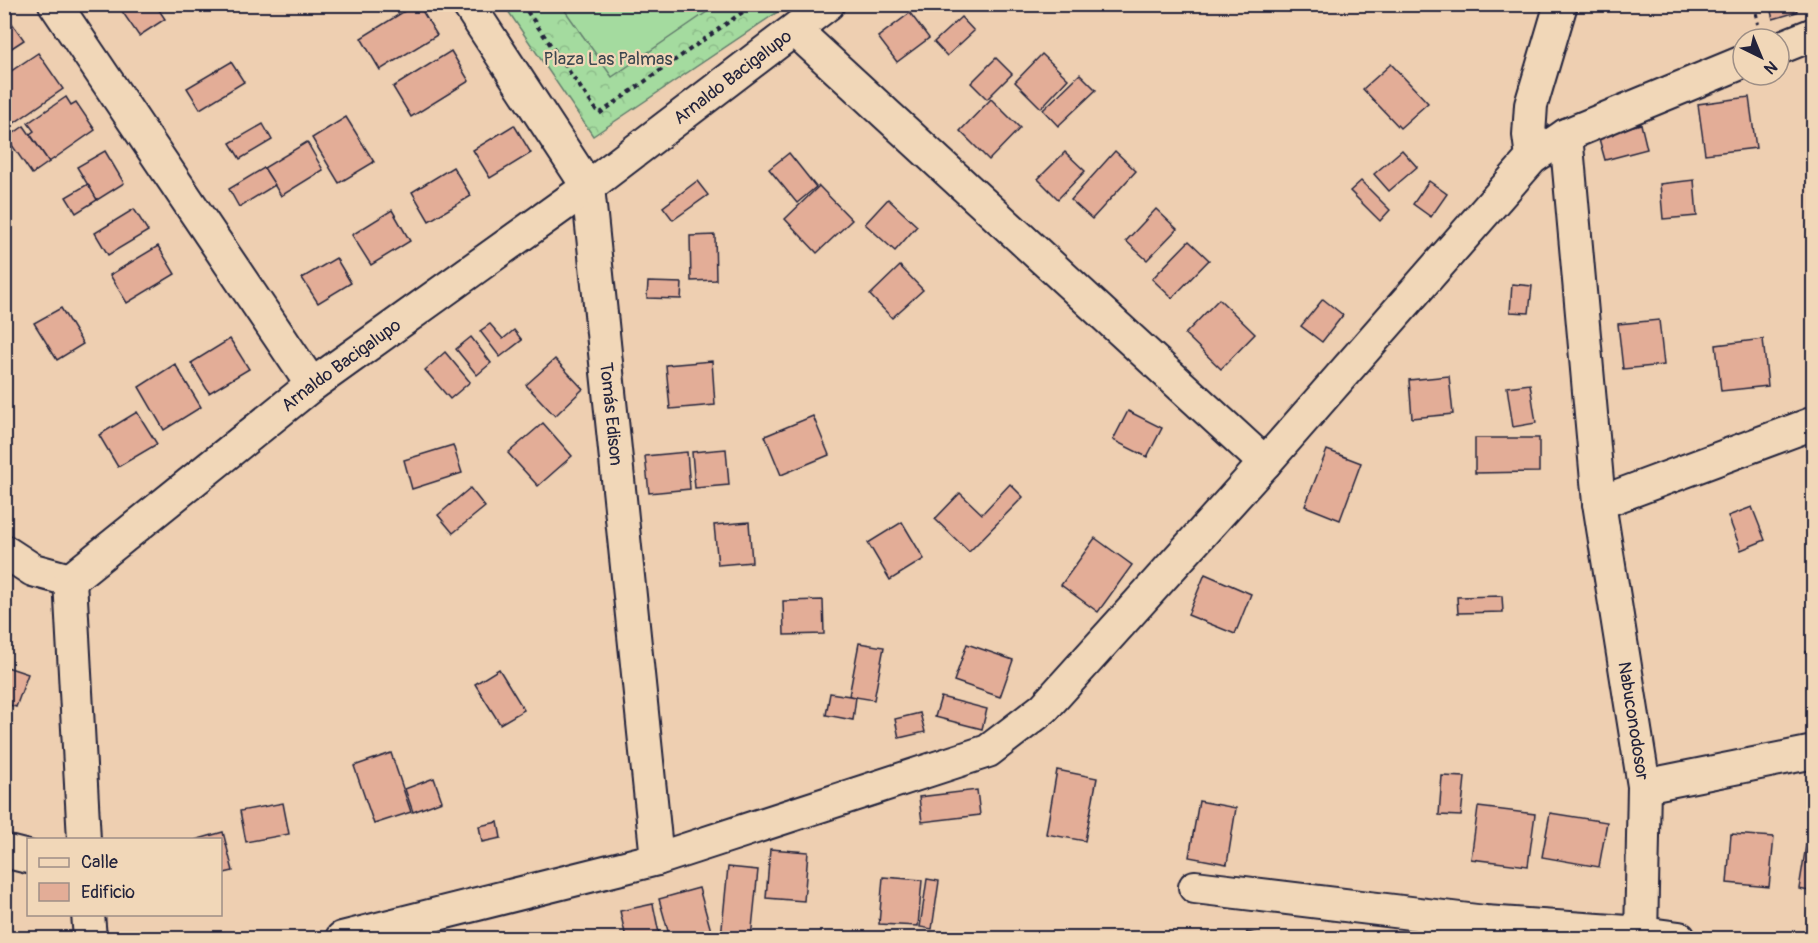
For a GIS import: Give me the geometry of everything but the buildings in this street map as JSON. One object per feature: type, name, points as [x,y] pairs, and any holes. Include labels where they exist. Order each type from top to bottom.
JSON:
[{"type":"street","points":[[55,4],[312,385]]},
{"type":"street","name":"Tomás Edison","points":[[468,4],[588,186],[657,859]]},
{"type":"street","name":"Arnaldo Bacigalupo","points":[[70,580],[312,385],[588,186],[828,4]]},
{"type":"street","points":[[1532,158],[1529,135],[1531,105],[1561,4]]},
{"type":"street","points":[[795,30],[1265,463]]},
{"type":"street","points":[[1791,38],[1814,34]]},
{"type":"street","points":[[342,939],[657,859],[988,751],[1044,708],[1265,463],[1532,158],[1566,135],[1731,67]]},
{"type":"street","name":"Nabuconodosor","points":[[1566,135],[1599,503],[1644,786],[1642,936]]},
{"type":"street","points":[[1599,503],[1814,423]]},
{"type":"street","points":[[4,551],[33,570],[70,580],[84,838]]},
{"type":"street","points":[[1644,786],[1814,752]]},
{"type":"street","points":[[4,850],[27,857]]},
{"type":"street","points":[[1195,887],[1485,922],[1679,939]]},
{"type":"street","points":[[88,916],[90,939]]},
{"type":"path","points":[[522,4],[599,114],[754,4]]},
{"type":"path","points":[[1754,4],[1763,27]]},
{"type":"green space","name":"Plaza Las Palmas","points":[[504,5],[788,5],[593,136]]},
{"type":"green space","points":[[561,5],[717,5],[612,77]]}]
